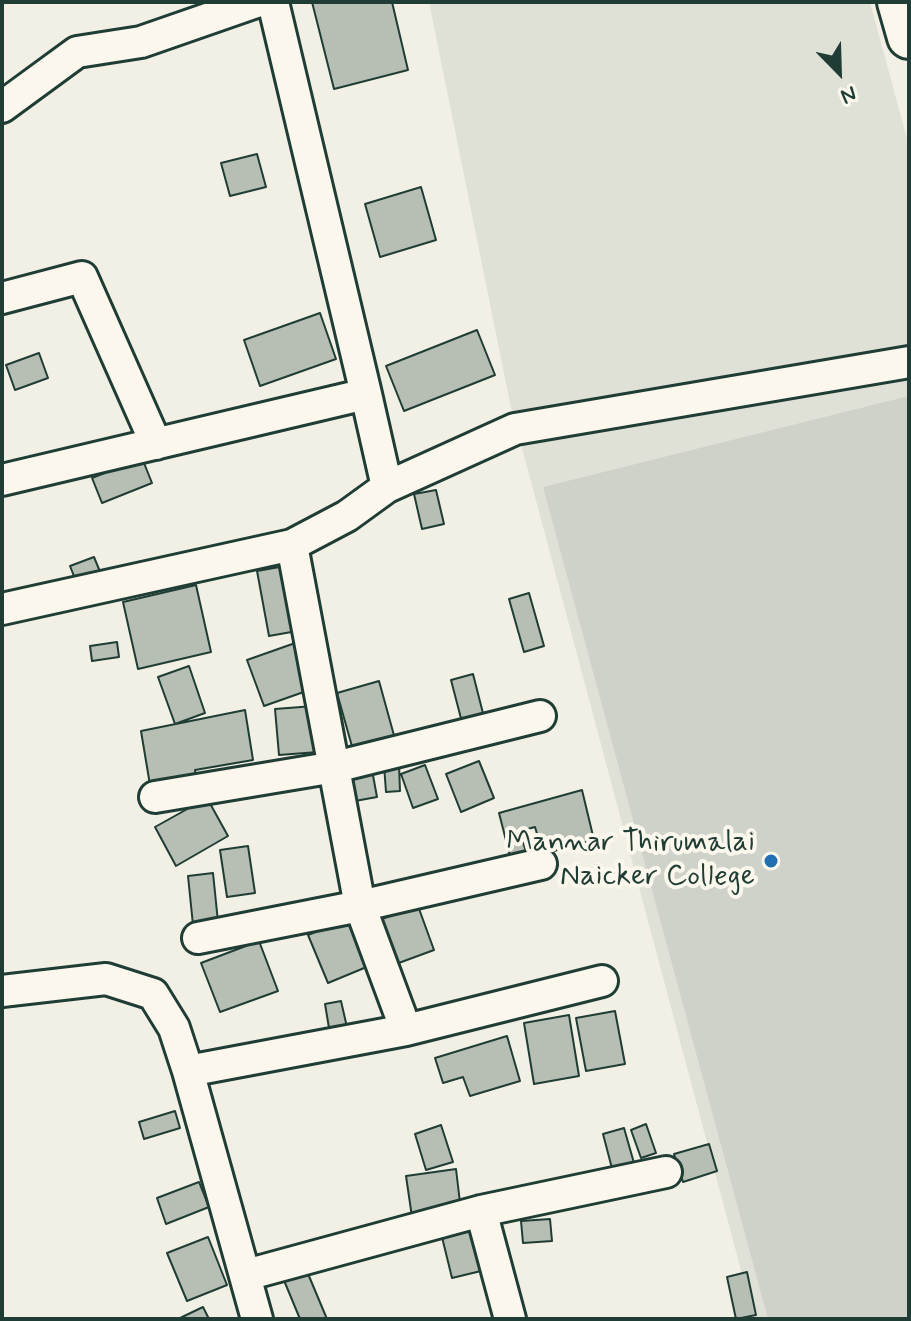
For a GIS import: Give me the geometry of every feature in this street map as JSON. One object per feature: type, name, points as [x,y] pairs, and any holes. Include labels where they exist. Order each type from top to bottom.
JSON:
[{"type":"main road","points":[[899,2],[909,37]]},
{"type":"street","points":[[2,107],[77,52],[141,42],[256,2]]},
{"type":"street","points":[[273,2],[387,487]]},
{"type":"street","points":[[2,298],[82,277],[156,444]]},
{"type":"street","points":[[2,609],[292,545],[347,516],[387,487],[515,429],[909,362]]},
{"type":"street","points":[[2,480],[366,394]]},
{"type":"street","points":[[292,545],[360,906],[406,1030]]},
{"type":"street","points":[[155,797],[335,767],[540,716]]},
{"type":"street","points":[[198,938],[360,906],[541,864]]},
{"type":"street","points":[[2,991],[106,979],[153,994],[174,1028],[188,1071],[257,1319]]},
{"type":"street","points":[[188,1071],[406,1030],[602,981]]},
{"type":"street","points":[[246,1275],[481,1211],[666,1172]]},
{"type":"street","points":[[481,1211],[510,1319]]},
{"type":"shaded area","name":"Mannar Thirumalai Naicker College","points":[[429,2],[870,2],[909,146],[909,1319],[754,1319],[510,403]]},
{"type":"shaded area","points":[[909,396],[909,1319],[768,1319],[543,487]]},
{"type":"building","points":[[312,2],[392,2],[408,70],[334,89]]},
{"type":"building","points":[[257,154],[266,187],[230,196],[221,163]]},
{"type":"building","points":[[421,187],[436,240],[380,257],[365,204]]},
{"type":"building","points":[[320,313],[336,359],[260,386],[244,340]]},
{"type":"building","points":[[477,330],[495,375],[404,411],[386,366]]},
{"type":"building","points":[[39,353],[48,378],[15,390],[6,365]]},
{"type":"building","points":[[142,458],[152,483],[102,503],[92,478]]},
{"type":"building","points":[[436,490],[444,524],[422,529],[414,494]]},
{"type":"building","points":[[94,557],[103,579],[79,589],[70,566]]},
{"type":"building","points":[[285,566],[297,631],[269,636],[257,571]]},
{"type":"building","points":[[196,585],[211,652],[138,669],[123,602]]},
{"type":"building","points":[[529,593],[544,646],[524,652],[509,599]]},
{"type":"building","points":[[117,642],[119,657],[92,661],[90,646]]},
{"type":"building","points":[[298,642],[315,688],[264,706],[247,660]]},
{"type":"building","points":[[189,666],[205,713],[175,724],[158,677]]},
{"type":"building","points":[[473,674],[486,725],[464,730],[451,680]]},
{"type":"building","points":[[379,681],[395,739],[353,750],[337,693]]},
{"type":"building","points":[[314,706],[318,752],[279,755],[275,709]]},
{"type":"building","points":[[245,710],[253,760],[195,770],[196,777],[150,785],[141,731]]},
{"type":"building","points":[[479,761],[494,798],[461,812],[446,774]]},
{"type":"building","points":[[399,764],[400,791],[386,792],[384,765]]},
{"type":"building","points":[[425,765],[438,799],[413,808],[401,774]]},
{"type":"building","points":[[372,770],[377,797],[355,801],[350,774]]},
{"type":"building","points":[[582,790],[594,840],[543,854],[535,827],[520,831],[526,852],[510,856],[499,813]]},
{"type":"building","points":[[207,798],[228,836],[176,866],[155,827]]},
{"type":"building","points":[[248,846],[255,893],[227,897],[220,850]]},
{"type":"building","points":[[213,873],[218,922],[193,925],[188,876]]},
{"type":"building","points":[[418,906],[434,950],[396,964],[379,920]]},
{"type":"building","points":[[349,918],[369,966],[328,983],[308,935]]},
{"type":"building","points":[[259,941],[278,991],[220,1012],[201,963]]},
{"type":"building","points":[[341,1001],[349,1036],[331,1040],[325,1004]]},
{"type":"building","points":[[615,1011],[625,1064],[586,1071],[576,1018]]},
{"type":"building","points":[[569,1015],[579,1076],[534,1084],[524,1023]]},
{"type":"building","points":[[507,1036],[520,1081],[470,1096],[463,1077],[443,1083],[435,1058]]},
{"type":"building","points":[[175,1111],[180,1128],[144,1139],[139,1122]]},
{"type":"building","points":[[646,1124],[656,1153],[641,1158],[631,1130]]},
{"type":"building","points":[[441,1125],[453,1162],[426,1170],[415,1134]]},
{"type":"building","points":[[624,1128],[636,1170],[614,1176],[603,1134]]},
{"type":"building","points":[[709,1144],[717,1171],[683,1182],[674,1154]]},
{"type":"building","points":[[456,1169],[461,1211],[412,1217],[406,1176]]},
{"type":"building","points":[[199,1182],[209,1207],[166,1224],[157,1198]]},
{"type":"building","points":[[550,1219],[552,1241],[523,1243],[521,1221]]},
{"type":"building","points":[[471,1226],[481,1271],[452,1278],[441,1233]]},
{"type":"building","points":[[208,1237],[227,1285],[187,1301],[167,1253]]},
{"type":"building","points":[[306,1269],[327,1319],[300,1319],[283,1278]]},
{"type":"building","points":[[747,1272],[756,1315],[736,1319],[727,1277]]},
{"type":"building","points":[[203,1307],[209,1319],[178,1319]]},
{"type":"place","name":"Mannar Thirumalai Naicker College","points":[[771,861]]}]
